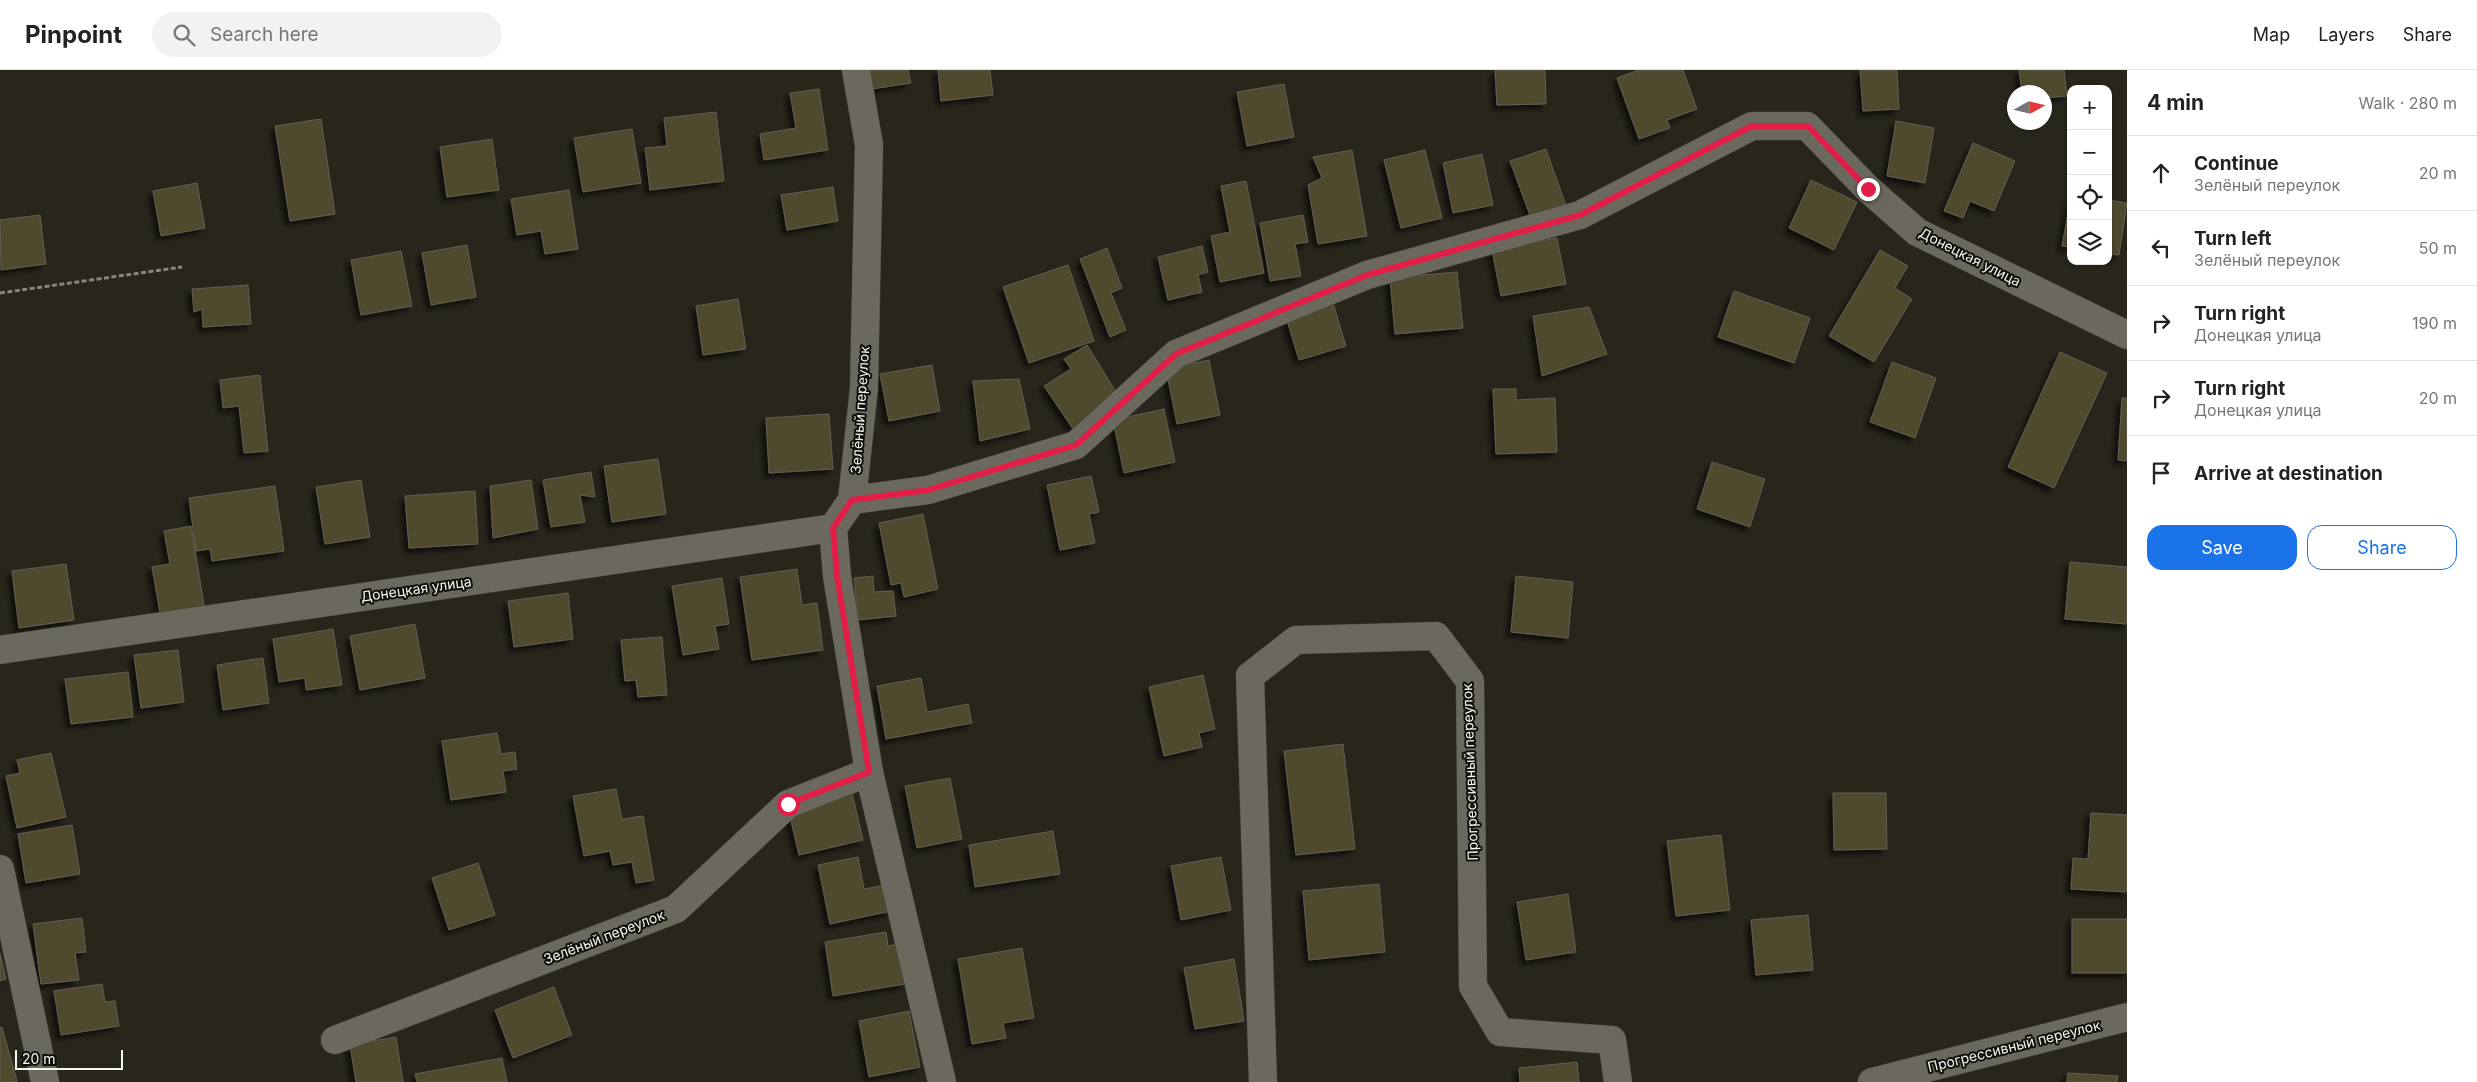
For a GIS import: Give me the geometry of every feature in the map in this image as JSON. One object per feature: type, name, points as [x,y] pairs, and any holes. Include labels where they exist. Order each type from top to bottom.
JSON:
[{"type":"street","name":"Зелёный переулок","points":[[833,528],[852,500],[864,388],[869,145],[856,70]]},
{"type":"street","name":"Донецкая улица","points":[[852,500],[928,490],[1076,445],[1176,354],[1367,275],[1580,215],[1752,126],[1808,126],[1868,189],[1917,232],[2127,334]]},
{"type":"street","name":"Донецкая улица","points":[[0,650],[833,528]]},
{"type":"street","points":[[833,528],[837,576],[869,772],[942,1082]]},
{"type":"street","name":"Прогрессивный переулок","points":[[1263,1082],[1250,676],[1296,640],[1436,636],[1470,681],[1473,986],[1500,1032],[1612,1040],[1618,1082]]},
{"type":"street","name":"Зелёный переулок","points":[[335,1040],[676,909],[788,804],[869,772]]},
{"type":"street","points":[[0,870],[45,1082]]},
{"type":"street","name":"Прогрессивный переулок","points":[[1872,1082],[2127,1017]]},
{"type":"path","points":[[0,293],[182,267]]},
{"type":"building","points":[[869,70],[908,70],[911,83],[872,89]]},
{"type":"building","points":[[938,70],[990,70],[993,95],[941,101]]},
{"type":"building","points":[[1495,70],[1545,70],[1546,104],[1497,105]]},
{"type":"building","points":[[1639,70],[1683,70],[1697,109],[1667,120],[1670,128],[1639,139],[1617,78]]},
{"type":"building","points":[[1860,70],[1897,70],[1899,109],[1863,111]]},
{"type":"building","points":[[2019,70],[2064,70],[2067,96],[2052,97],[2052,85],[2021,85]]},
{"type":"building","points":[[1284,84],[1294,137],[1247,146],[1237,92]]},
{"type":"building","points":[[819,89],[828,150],[764,160],[760,134],[796,128],[790,93]]},
{"type":"building","points":[[716,112],[724,181],[650,190],[645,148],[667,146],[664,118]]},
{"type":"building","points":[[321,119],[335,214],[290,221],[275,126]]},
{"type":"building","points":[[1896,121],[1934,128],[1925,183],[1887,176]]},
{"type":"building","points":[[632,129],[641,183],[583,192],[574,138]]},
{"type":"building","points":[[492,139],[499,190],[447,197],[440,147]]},
{"type":"building","points":[[1973,143],[2015,161],[1994,211],[1970,201],[1963,218],[1944,211]]},
{"type":"building","points":[[1546,149],[1566,206],[1531,218],[1510,161]]},
{"type":"building","points":[[1352,150],[1367,236],[1318,244],[1308,185],[1322,178],[1313,157]]},
{"type":"building","points":[[1425,150],[1442,218],[1401,228],[1384,160]]},
{"type":"building","points":[[1482,154],[1493,205],[1453,213],[1443,163]]},
{"type":"building","points":[[1811,180],[1857,202],[1834,250],[1789,228]]},
{"type":"building","points":[[1246,181],[1264,273],[1220,282],[1211,236],[1230,232],[1221,186]]},
{"type":"building","points":[[197,183],[205,228],[161,236],[153,191]]},
{"type":"building","points":[[833,187],[838,221],[787,230],[781,195]]},
{"type":"building","points":[[569,190],[578,249],[545,254],[541,231],[517,235],[511,199]]},
{"type":"building","points":[[2112,201],[2127,203],[2119,255],[2112,254]]},
{"type":"building","points":[[40,215],[46,264],[1,270],[0,220]]},
{"type":"building","points":[[1303,215],[1308,242],[1295,244],[1301,276],[1270,281],[1260,223]]},
{"type":"building","points":[[2067,219],[2067,247],[2062,246]]},
{"type":"building","points":[[1557,238],[1566,284],[1501,296],[1492,250]]},
{"type":"building","points":[[467,245],[476,297],[431,305],[422,253]]},
{"type":"building","points":[[1202,246],[1208,272],[1198,275],[1202,292],[1168,300],[1158,257]]},
{"type":"building","points":[[1107,248],[1122,288],[1111,293],[1126,330],[1110,337],[1080,259]]},
{"type":"building","points":[[1880,250],[1908,266],[1895,288],[1912,299],[1874,362],[1829,336]]},
{"type":"building","points":[[401,251],[412,306],[361,315],[351,260]]},
{"type":"building","points":[[1068,265],[1094,341],[1029,363],[1003,287]]},
{"type":"building","points":[[1457,272],[1463,328],[1395,334],[1390,278]]},
{"type":"building","points":[[248,285],[251,324],[203,327],[202,309],[194,312],[192,289]]},
{"type":"building","points":[[1734,291],[1810,318],[1794,363],[1718,337]]},
{"type":"building","points":[[738,299],[746,349],[703,355],[696,306]]},
{"type":"building","points":[[1333,303],[1346,346],[1299,360],[1286,317]]},
{"type":"building","points":[[1589,307],[1607,354],[1542,376],[1533,316]]},
{"type":"building","points":[[1087,345],[1118,395],[1073,429],[1044,386],[1071,369],[1064,359]]},
{"type":"building","points":[[2060,352],[2107,373],[2054,488],[2008,467]]},
{"type":"building","points":[[1209,360],[1220,415],[1177,424],[1166,369]]},
{"type":"building","points":[[1892,362],[1936,378],[1915,438],[1870,422]]},
{"type":"building","points":[[932,365],[940,411],[889,421],[880,374]]},
{"type":"building","points":[[260,375],[268,451],[244,453],[239,406],[223,408],[220,380]]},
{"type":"building","points":[[1019,379],[1030,429],[980,441],[973,381]]},
{"type":"building","points":[[1493,389],[1516,389],[1516,400],[1555,398],[1557,452],[1496,454]]},
{"type":"building","points":[[2122,398],[2127,398],[2127,461],[2118,460]]},
{"type":"building","points":[[1164,409],[1175,462],[1124,473],[1113,420]]},
{"type":"building","points":[[829,414],[833,469],[769,473],[766,418]]},
{"type":"building","points":[[658,459],[666,514],[612,522],[604,466]]},
{"type":"building","points":[[1712,462],[1765,479],[1750,527],[1697,509]]},
{"type":"building","points":[[591,472],[595,497],[580,495],[585,522],[551,527],[543,480]]},
{"type":"building","points":[[1091,476],[1099,512],[1089,514],[1095,543],[1060,550],[1047,485]]},
{"type":"building","points":[[361,480],[370,537],[325,544],[316,487]]},
{"type":"building","points":[[531,480],[538,529],[493,538],[490,486]]},
{"type":"building","points":[[275,486],[284,551],[212,561],[210,549],[196,551],[189,498]]},
{"type":"building","points":[[475,491],[478,544],[409,548],[405,496]]},
{"type":"building","points":[[923,514],[938,589],[904,597],[901,583],[891,585],[879,523]]},
{"type":"building","points":[[191,526],[205,611],[161,618],[152,567],[170,564],[164,531]]},
{"type":"building","points":[[2070,562],[2127,567],[2127,624],[2065,619]]},
{"type":"building","points":[[66,564],[74,620],[19,628],[12,571]]},
{"type":"building","points":[[797,569],[802,605],[817,603],[823,650],[752,660],[740,577]]},
{"type":"building","points":[[873,576],[874,592],[893,591],[896,616],[858,620],[854,578]]},
{"type":"building","points":[[1516,576],[1573,582],[1568,638],[1511,632]]},
{"type":"building","points":[[722,578],[729,624],[715,626],[719,649],[683,655],[672,586]]},
{"type":"building","points":[[568,593],[573,639],[514,647],[508,601]]},
{"type":"building","points":[[415,624],[425,678],[360,690],[350,636]]},
{"type":"building","points":[[333,629],[342,685],[306,690],[305,678],[279,682],[273,639]]},
{"type":"building","points":[[662,637],[667,695],[638,697],[636,680],[625,681],[621,640]]},
{"type":"building","points":[[178,650],[184,702],[141,708],[134,655]]},
{"type":"building","points":[[263,658],[269,703],[223,710],[217,665]]},
{"type":"building","points":[[128,672],[133,717],[71,724],[65,679]]},
{"type":"building","points":[[1203,675],[1215,729],[1199,733],[1202,747],[1164,756],[1149,687]]},
{"type":"building","points":[[921,678],[927,712],[968,704],[972,723],[886,739],[877,686]]},
{"type":"building","points":[[497,733],[501,754],[515,752],[517,769],[503,771],[506,792],[451,800],[442,741]]},
{"type":"building","points":[[1343,744],[1355,849],[1296,855],[1284,751]]},
{"type":"building","points":[[51,753],[66,817],[17,828],[6,776],[20,773],[17,760]]},
{"type":"building","points":[[950,778],[962,839],[917,848],[905,786]]},
{"type":"building","points":[[616,789],[622,819],[643,816],[654,880],[636,883],[632,862],[613,865],[610,851],[584,856],[573,796]]},
{"type":"building","points":[[852,793],[863,840],[799,855],[788,808]]},
{"type":"building","points":[[1833,793],[1886,793],[1887,849],[1834,850]]},
{"type":"building","points":[[2091,813],[2127,815],[2127,892],[2071,889],[2073,858],[2088,859]]},
{"type":"building","points":[[72,825],[80,874],[26,883],[18,834]]},
{"type":"building","points":[[1053,831],[1060,874],[975,887],[969,845]]},
{"type":"building","points":[[1721,835],[1730,910],[1676,916],[1667,841]]},
{"type":"building","points":[[858,857],[864,889],[886,885],[891,911],[830,924],[818,865]]},
{"type":"building","points":[[1221,857],[1231,910],[1181,920],[1171,866]]},
{"type":"building","points":[[478,863],[495,915],[449,930],[432,878]]},
{"type":"building","points":[[1379,884],[1385,952],[1309,960],[1303,891]]},
{"type":"building","points":[[1568,894],[1576,952],[1526,960],[1517,902]]},
{"type":"building","points":[[1808,915],[1813,970],[1756,975],[1751,920]]},
{"type":"building","points":[[82,918],[86,952],[75,953],[79,980],[41,984],[33,924]]},
{"type":"building","points":[[2072,919],[2127,919],[2127,973],[2072,973]]},
{"type":"building","points":[[886,932],[888,946],[899,944],[905,984],[833,996],[825,942]]},
{"type":"building","points":[[1022,948],[1034,1018],[1003,1023],[1006,1038],[972,1044],[958,959]]},
{"type":"building","points":[[0,953],[6,979],[0,981]]},
{"type":"building","points":[[1234,959],[1244,1021],[1195,1029],[1184,968]]},
{"type":"building","points":[[102,984],[105,1002],[115,1001],[119,1026],[61,1035],[54,991]]},
{"type":"building","points":[[554,987],[572,1035],[513,1058],[495,1010]]},
{"type":"building","points":[[909,1011],[920,1067],[869,1077],[859,1021]]},
{"type":"building","points":[[2,1027],[17,1081],[13,1082],[0,1082],[0,1028]]},
{"type":"building","points":[[396,1037],[403,1082],[356,1082],[350,1045]]},
{"type":"building","points":[[502,1058],[507,1082],[417,1082],[415,1074]]},
{"type":"building","points":[[1577,1062],[1579,1082],[1520,1082],[1519,1068]]},
{"type":"building","points":[[2068,1073],[2118,1076],[2117,1082],[2067,1082]]},
{"type":"route","points":[[788,804],[869,772],[837,576],[833,528],[852,500],[928,490],[1076,445],[1176,354],[1367,275],[1580,215],[1752,126],[1808,126],[1868,189]]}]
